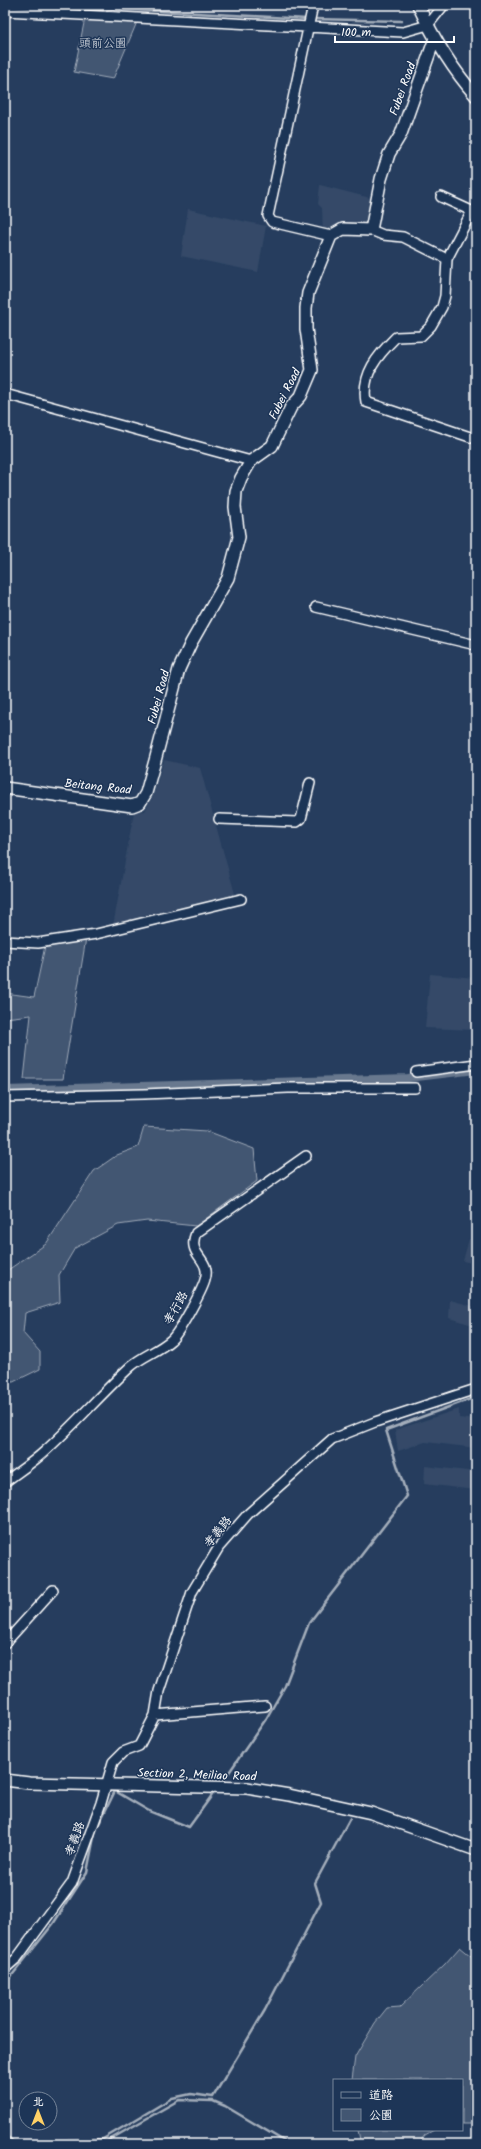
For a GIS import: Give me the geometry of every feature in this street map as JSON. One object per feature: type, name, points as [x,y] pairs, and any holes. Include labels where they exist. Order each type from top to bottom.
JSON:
[{"type":"street","points":[[313,5],[268,216],[272,222],[331,236],[343,229],[371,230],[383,235],[403,237],[447,259]]},
{"type":"street","points":[[418,5],[435,38],[467,86],[476,96]]},
{"type":"street","points":[[5,11],[403,32],[428,25],[444,5]]},
{"type":"street","name":"Fubei Road","points":[[371,230],[381,179],[389,154],[401,134],[435,38]]},
{"type":"street","points":[[441,197],[474,212],[447,259],[445,296],[442,307],[431,326],[421,336],[396,337],[377,356],[367,375],[364,392],[366,402],[476,440]]},
{"type":"street","name":"Fubei Road","points":[[156,757],[179,669],[191,643],[228,578],[239,537],[235,507],[236,491],[251,461],[272,446],[292,407],[301,396],[312,370],[306,329],[308,293],[331,236]]},
{"type":"street","points":[[5,394],[251,461]]},
{"type":"street","points":[[316,607],[476,645]]},
{"type":"street","name":"Beitang Road","points":[[5,788],[132,806],[140,803],[146,793],[156,757]]},
{"type":"street","points":[[218,819],[297,822],[301,819],[310,783]]},
{"type":"street","points":[[5,941],[38,944],[96,934],[240,899]]},
{"type":"street","points":[[416,1072],[476,1064]]},
{"type":"street","points":[[5,1097],[144,1094],[288,1088],[415,1088]]},
{"type":"street","name":"孝行路","points":[[5,1482],[43,1453],[132,1366],[172,1340],[179,1330],[205,1280],[207,1270],[204,1263],[193,1248],[193,1241],[196,1233],[306,1156]]},
{"type":"street","name":"孝義路","points":[[5,1965],[8,1966],[17,1958],[72,1883],[113,1762],[123,1752],[139,1746],[155,1715],[159,1690],[192,1592],[218,1547],[248,1514],[332,1439],[375,1422],[476,1389]]},
{"type":"street","points":[[5,1643],[53,1590]]},
{"type":"street","points":[[155,1715],[266,1706]]},
{"type":"street","name":"Section 2, Meiliao Road","points":[[5,1780],[106,1785],[247,1788],[289,1794],[371,1813],[476,1849]]},
{"type":"shaded area","points":[[320,185],[378,200],[371,226],[323,235],[322,208],[318,204]]},
{"type":"shaded area","points":[[188,209],[266,226],[258,272],[181,256]]},
{"type":"shaded area","points":[[164,760],[200,768],[235,894],[233,898],[113,926],[134,812],[145,811],[152,798]]},
{"type":"shaded area","points":[[430,974],[476,978],[476,1030],[425,1028]]},
{"type":"shaded area","points":[[469,1239],[476,1241],[476,1264],[463,1261]]},
{"type":"shaded area","points":[[450,1300],[476,1307],[476,1326],[449,1318]]},
{"type":"shaded area","points":[[459,1409],[459,1418],[476,1420],[476,1448],[425,1442],[398,1451],[395,1430]]},
{"type":"shaded area","points":[[425,1466],[476,1472],[476,1490],[424,1484]]},
{"type":"green space","name":"頭前公園","points":[[85,18],[137,22],[113,79],[74,72]]},
{"type":"green space","points":[[86,938],[63,1079],[24,1079],[31,1015],[5,1018],[5,993],[34,997],[45,946]]},
{"type":"green space","points":[[144,1127],[207,1131],[254,1149],[257,1181],[196,1226],[147,1221],[118,1225],[75,1248],[59,1275],[60,1302],[25,1313],[23,1333],[40,1352],[40,1369],[5,1386],[5,1272],[46,1244],[94,1171],[117,1155],[138,1147]]},
{"type":"green space","points":[[460,1947],[476,1960],[476,2120],[471,2124],[463,2124],[463,2079],[352,2079],[355,2057],[375,2023],[387,2008],[400,2007],[445,1964]]},
{"type":"green space","points":[[358,2131],[432,2131],[425,2135],[418,2144],[359,2144],[360,2140]]},
{"type":"waterway","points":[[48,5],[307,19]]},
{"type":"waterway","points":[[312,19],[402,21]]},
{"type":"waterway","points":[[5,1090],[408,1078],[476,1070]]},
{"type":"waterway","points":[[221,1784],[266,1719],[285,1686],[309,1623],[407,1496],[386,1430],[476,1397]]},
{"type":"waterway","points":[[5,1984],[53,1924],[87,1872],[95,1832],[115,1791],[149,1811],[189,1827],[215,1791]]},
{"type":"waterway","points":[[58,2144],[68,2140],[103,2139],[172,2098],[191,2094],[213,2097],[265,2010],[321,1902],[315,1883],[350,1818]]},
{"type":"waterway","points":[[102,2144],[179,2100],[213,2101],[225,2106],[289,2144]]},
{"type":"waterway","points":[[5,2135],[16,2144]]}]
